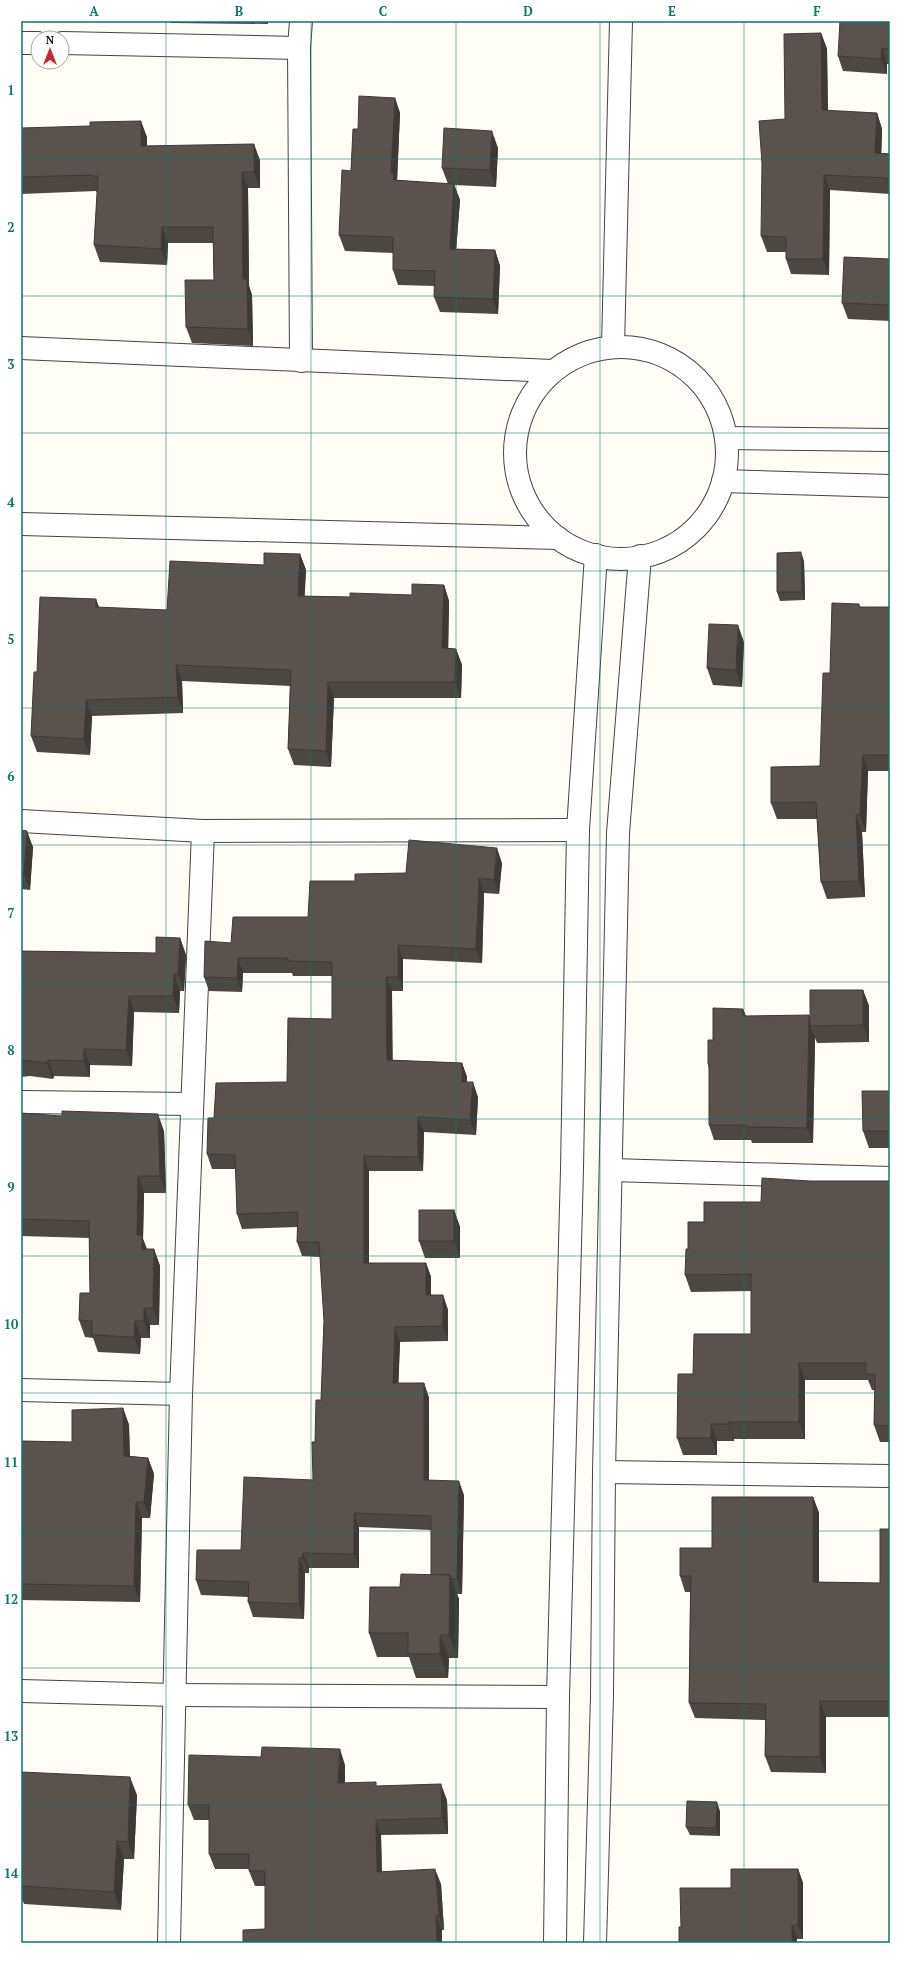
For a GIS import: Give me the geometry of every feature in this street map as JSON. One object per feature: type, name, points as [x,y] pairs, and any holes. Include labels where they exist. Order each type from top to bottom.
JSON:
[{"type":"street","points":[[301,21],[299,48],[301,361]]},
{"type":"street","points":[[613,347],[621,21]]},
{"type":"street","points":[[70,43],[299,48]]},
{"type":"street","points":[[613,347],[635,348],[658,354],[678,364],[696,378],[714,402],[720,416],[726,438],[726,460],[723,481],[716,500],[692,531],[676,542],[658,551],[640,556],[618,558],[596,555],[576,549],[558,538],[542,524],[530,507],[520,488],[515,467],[515,446],[518,425],[537,387],[552,371],[570,360],[591,351],[613,347]]},
{"type":"street","points":[[21,348],[552,371]]},
{"type":"street","points":[[726,438],[890,440]]},
{"type":"street","points":[[723,481],[890,486]]},
{"type":"street","points":[[21,524],[558,538]]},
{"type":"street","points":[[555,1943],[558,1697],[572,1161],[578,830],[596,555]]},
{"type":"street","points":[[595,1943],[602,1696],[604,1472],[618,833],[640,556]]},
{"type":"street","points":[[21,821],[203,831],[578,830]]},
{"type":"street","points":[[169,1943],[181,1394],[203,831]]},
{"type":"street","points":[[21,1102],[192,1104]]},
{"type":"street","points":[[611,1170],[890,1178]]},
{"type":"street","points":[[21,1390],[181,1394]]},
{"type":"street","points":[[604,1472],[890,1476]]},
{"type":"street","points":[[21,1691],[175,1695],[558,1697]]},
{"type":"building","points":[[840,21],[890,21],[890,49],[882,48],[881,59],[838,56]]},
{"type":"building","points":[[821,33],[822,110],[877,113],[875,153],[890,154],[890,183],[887,183],[887,178],[824,175],[823,259],[786,259],[786,237],[761,236],[762,164],[759,121],[785,119],[784,34]]},
{"type":"building","points":[[359,96],[395,98],[391,173],[394,173],[393,180],[454,184],[450,249],[495,250],[493,299],[434,297],[435,271],[393,270],[393,237],[339,235],[342,170],[351,171],[353,129],[358,129]]},
{"type":"building","points":[[141,121],[141,146],[254,144],[254,172],[242,172],[243,279],[247,279],[248,329],[186,327],[185,280],[214,280],[213,227],[162,227],[161,249],[94,245],[98,176],[21,177],[21,128],[90,126],[90,122]]},
{"type":"building","points":[[444,128],[492,131],[490,170],[442,168]]},
{"type":"building","points":[[844,257],[890,259],[890,305],[842,303]]},
{"type":"building","points":[[801,552],[802,592],[777,592],[777,553]]},
{"type":"building","points":[[264,553],[300,554],[298,596],[350,597],[350,593],[412,595],[412,584],[444,585],[442,648],[456,649],[455,682],[328,682],[326,751],[288,749],[291,670],[176,665],[178,697],[86,700],[84,739],[31,736],[34,672],[37,672],[40,597],[96,599],[96,607],[167,610],[170,561],[264,565]]},
{"type":"building","points":[[832,603],[859,604],[859,607],[890,607],[890,755],[863,755],[860,815],[856,815],[859,881],[821,882],[816,802],[771,803],[771,767],[820,766],[823,673],[830,673]]},
{"type":"building","points":[[709,624],[738,625],[736,670],[707,668]]},
{"type":"building","points":[[21,830],[27,831],[24,873],[21,873]]},
{"type":"building","points":[[409,840],[497,848],[494,880],[479,878],[476,949],[398,945],[398,977],[386,977],[387,1060],[462,1063],[462,1082],[473,1082],[470,1120],[418,1117],[418,1157],[364,1156],[364,1263],[426,1263],[426,1295],[443,1295],[443,1326],[395,1327],[393,1383],[424,1383],[424,1480],[459,1481],[457,1579],[452,1579],[450,1575],[431,1575],[431,1516],[354,1513],[354,1554],[303,1553],[303,1558],[299,1558],[299,1604],[248,1602],[249,1582],[196,1580],[197,1550],[241,1550],[244,1477],[313,1480],[312,1442],[315,1442],[316,1400],[321,1400],[324,1321],[319,1242],[297,1242],[298,1212],[237,1214],[235,1155],[207,1154],[208,1118],[214,1118],[216,1083],[287,1082],[288,1018],[332,1019],[332,962],[288,961],[288,958],[238,958],[237,978],[204,977],[205,941],[231,943],[233,917],[308,917],[310,881],[355,881],[355,874],[406,873]]},
{"type":"building","points":[[156,937],[180,938],[178,974],[174,974],[173,996],[129,996],[126,1050],[84,1049],[84,1061],[48,1060],[47,1063],[21,1060],[21,951],[156,953]]},
{"type":"building","points":[[810,990],[863,990],[863,1025],[810,1026]]},
{"type":"building","points":[[713,1008],[743,1009],[743,1016],[809,1015],[807,1128],[709,1125],[708,1040],[713,1040]]},
{"type":"building","points":[[862,1091],[890,1091],[890,1131],[863,1131]]},
{"type":"building","points":[[62,1111],[158,1114],[160,1176],[138,1176],[137,1235],[142,1235],[142,1249],[154,1249],[153,1308],[144,1308],[144,1321],[135,1321],[134,1337],[92,1335],[92,1321],[79,1320],[80,1293],[90,1293],[89,1221],[21,1219],[21,1113],[62,1116]]},
{"type":"building","points":[[762,1178],[810,1181],[890,1181],[890,1426],[874,1425],[875,1374],[866,1374],[866,1363],[799,1363],[799,1422],[728,1422],[728,1424],[711,1424],[711,1438],[677,1438],[678,1374],[693,1374],[694,1334],[751,1334],[751,1274],[685,1275],[686,1249],[688,1249],[688,1222],[704,1222],[704,1202],[761,1202]]},
{"type":"building","points":[[419,1210],[454,1210],[454,1241],[419,1241]]},
{"type":"building","points":[[123,1408],[124,1456],[148,1458],[144,1502],[136,1502],[134,1586],[21,1584],[21,1441],[72,1442],[72,1410]]},
{"type":"building","points":[[712,1497],[813,1497],[813,1582],[880,1583],[880,1529],[890,1529],[890,1701],[820,1701],[820,1757],[765,1756],[766,1704],[689,1703],[691,1576],[680,1576],[680,1548],[712,1548]]},
{"type":"building","points":[[401,1574],[450,1575],[449,1635],[440,1635],[440,1654],[408,1654],[408,1633],[369,1633],[370,1587],[400,1587]]},
{"type":"building","points":[[262,1747],[340,1749],[338,1783],[376,1782],[376,1786],[441,1784],[442,1818],[376,1820],[377,1872],[435,1869],[439,1915],[436,1915],[437,1943],[243,1943],[243,1930],[265,1929],[265,1871],[249,1871],[249,1854],[209,1854],[209,1805],[188,1805],[189,1755],[261,1757]]},
{"type":"building","points":[[21,1772],[130,1777],[128,1842],[117,1841],[114,1892],[21,1886]]},
{"type":"building","points":[[687,1801],[717,1802],[716,1828],[686,1827]]},
{"type":"building","points":[[731,1869],[798,1869],[798,1925],[792,1925],[792,1943],[679,1943],[679,1927],[681,1927],[680,1888],[731,1888]]}]
